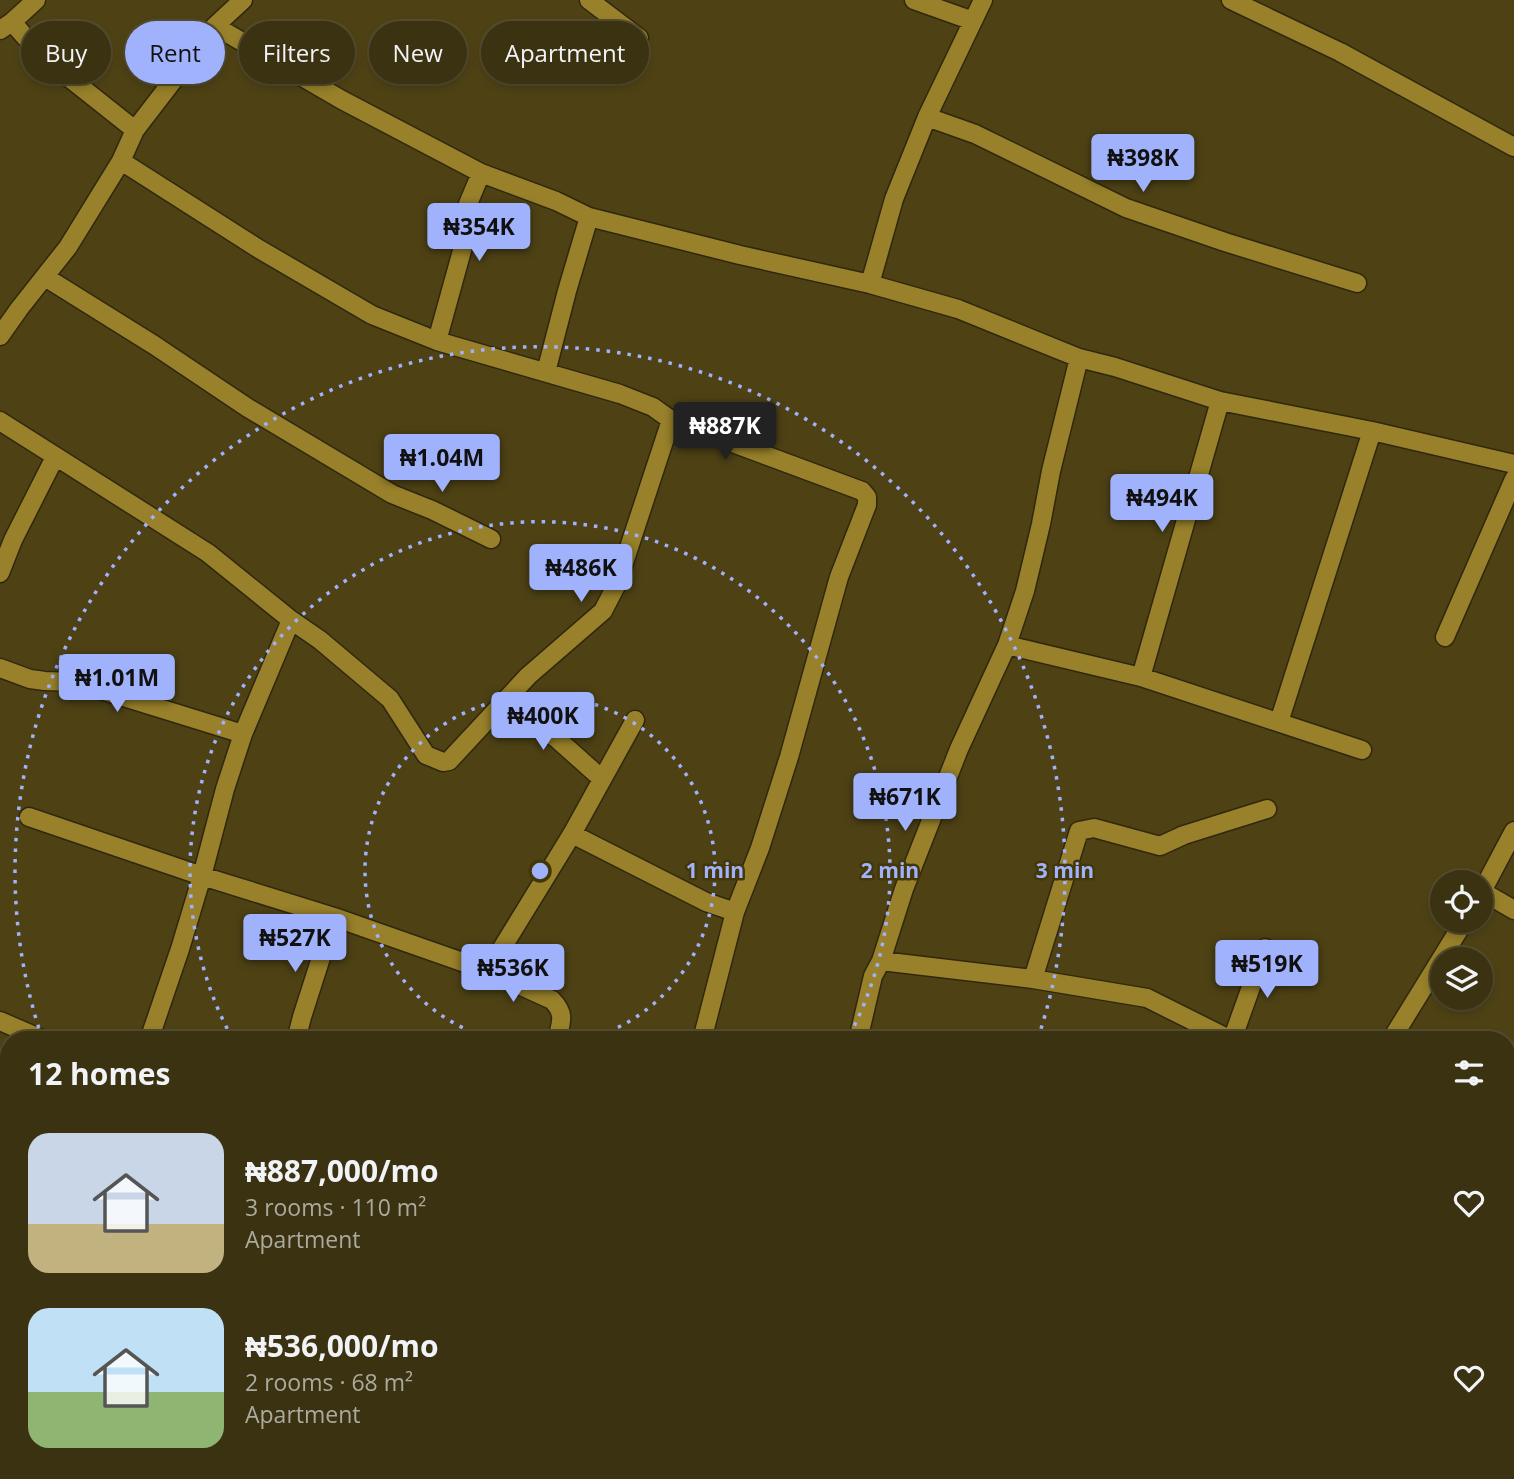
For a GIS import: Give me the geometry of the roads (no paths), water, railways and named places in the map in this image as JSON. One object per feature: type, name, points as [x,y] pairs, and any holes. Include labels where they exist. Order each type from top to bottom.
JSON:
[{"type":"street","points":[[36,0],[6,26],[135,130]]},
{"type":"street","points":[[220,21],[243,0]]},
{"type":"street","points":[[589,0],[617,21]]},
{"type":"street","points":[[914,0],[973,21]]},
{"type":"street","points":[[870,284],[894,199],[927,117],[983,0]]},
{"type":"street","points":[[1231,0],[1340,52],[1514,147]]},
{"type":"street","points":[[225,32],[342,100],[481,173],[556,201],[589,217],[870,284],[958,309],[1079,358],[1220,401],[1372,431],[1514,464]]},
{"type":"street","points":[[0,337],[68,247],[121,161],[135,130],[170,84]]},
{"type":"street","points":[[927,117],[975,134],[1126,208],[1357,283]]},
{"type":"street","points":[[121,161],[259,249],[372,315],[437,341],[620,394],[653,407],[671,421],[862,491],[867,497],[867,505],[839,577],[789,757],[760,848],[735,912],[704,1031]]},
{"type":"street","points":[[437,341],[463,247],[458,240],[468,204],[481,173]]},
{"type":"street","points":[[546,372],[589,217]]},
{"type":"street","points":[[45,277],[248,408],[392,494],[491,539]]},
{"type":"street","points":[[860,1031],[873,976],[881,961],[904,889],[958,749],[1006,645],[1025,591],[1079,358]]},
{"type":"street","points":[[1141,677],[1220,401]]},
{"type":"street","points":[[0,421],[208,553],[320,640],[390,699],[426,755],[443,762],[449,761],[528,676],[603,611],[617,584],[671,421]]},
{"type":"street","points":[[1279,722],[1372,431]]},
{"type":"street","points":[[0,573],[13,540],[55,457]]},
{"type":"street","points":[[1445,637],[1514,479]]},
{"type":"street","points":[[152,1031],[180,949],[243,734],[291,620]]},
{"type":"street","points":[[1006,645],[1141,677],[1362,750]]},
{"type":"street","points":[[0,668],[45,681],[75,682],[243,734]]},
{"type":"street","points":[[506,699],[603,779]]},
{"type":"street","points":[[488,971],[572,834],[635,720]]},
{"type":"street","points":[[1033,979],[1079,831],[1094,828],[1160,846],[1184,835],[1267,809]]},
{"type":"street","points":[[29,817],[202,876],[334,917],[488,971],[552,1000],[560,1007],[562,1016],[559,1031]]},
{"type":"street","points":[[1493,872],[1514,831]]},
{"type":"street","points":[[572,834],[706,902],[735,912]]},
{"type":"street","points":[[1493,899],[1514,910]]},
{"type":"street","points":[[298,1031],[334,917]]},
{"type":"street","points":[[1397,1031],[1457,933]]},
{"type":"street","points":[[1234,1031],[1265,948]]},
{"type":"street","points":[[881,961],[1033,979],[1147,998],[1213,1031]]},
{"type":"street","points":[[0,1021],[23,1031]]}]
